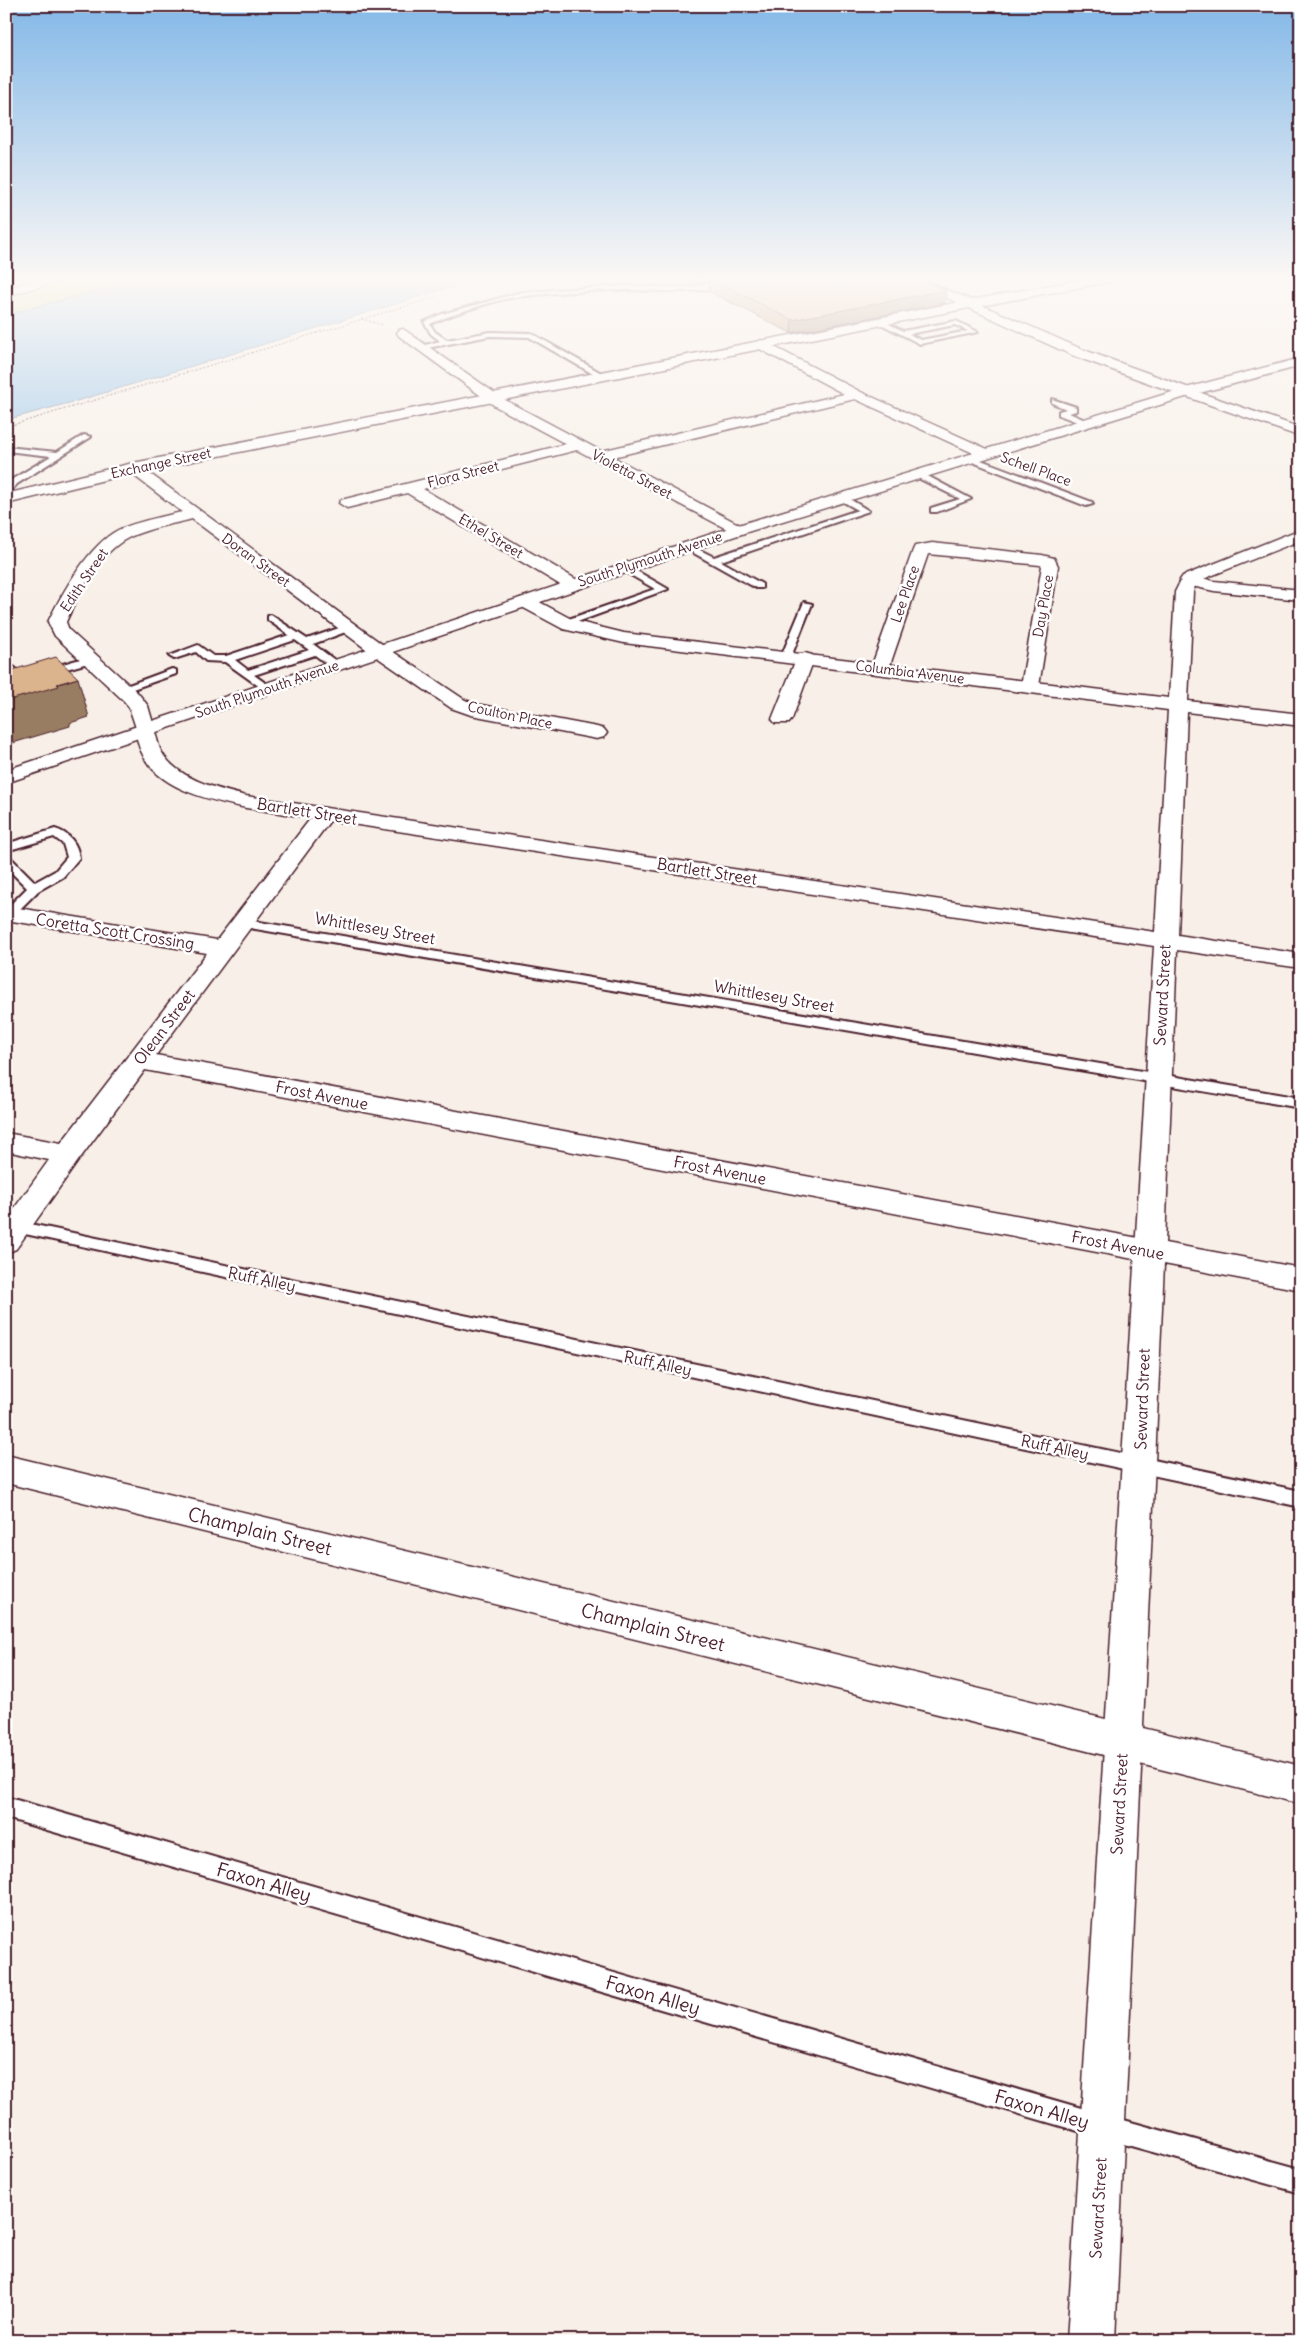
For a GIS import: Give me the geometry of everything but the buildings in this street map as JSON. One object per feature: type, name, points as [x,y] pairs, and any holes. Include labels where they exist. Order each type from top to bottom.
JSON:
[{"type":"street","name":"Violetta Street","points":[[477,387],[491,397],[738,530]]},
{"type":"street","name":"Exchange Street","points":[[8,499],[132,468],[545,387]]},
{"type":"street","points":[[840,387],[980,457]]},
{"type":"street","points":[[1172,387],[1301,433]]},
{"type":"street","name":"South Plymouth Avenue","points":[[6,777],[738,530],[1208,387]]},
{"type":"street","points":[[600,456],[856,395]]},
{"type":"street","name":"Flora Street","points":[[347,502],[579,445]]},
{"type":"street","name":"Doran Street","points":[[132,468],[380,651]]},
{"type":"street","name":"Ethel Street","points":[[409,487],[573,585]]},
{"type":"street","name":"Edith Street","points":[[145,730],[138,706],[123,689],[61,632],[57,622],[62,610],[105,547],[116,538],[192,514]]},
{"type":"street","points":[[1189,580],[1202,573],[1301,534]]},
{"type":"street","name":"Lee Place","points":[[880,668],[919,552],[932,548],[982,554]]},
{"type":"street","name":"Day Place","points":[[982,554],[1042,560],[1048,562],[1050,566],[1030,686]]},
{"type":"street","points":[[1189,580],[1214,586],[1301,595]]},
{"type":"street","name":"Seward Street","points":[[1091,2341],[1123,1742],[1140,1465],[1149,1251],[1184,592],[1189,580]]},
{"type":"street","name":"Columbia Avenue","points":[[526,602],[566,623],[624,638],[1301,720]]},
{"type":"street","name":"Coulton Place","points":[[380,651],[464,707],[597,733]]},
{"type":"street","points":[[782,718],[805,659]]},
{"type":"street","name":"Bartlett Street","points":[[145,730],[149,750],[156,759],[177,777],[191,786],[226,797],[324,814],[1301,961]]},
{"type":"street","name":"Olean Street","points":[[11,1235],[68,1154],[324,814]]},
{"type":"street","name":"Coretta Scott Crossing","points":[[7,913],[223,948]]},
{"type":"street","name":"Frost Avenue","points":[[139,1060],[1301,1279]]},
{"type":"street","points":[[6,1142],[68,1154]]},
{"type":"street","name":"Champlain Street","points":[[6,1469],[1301,1785]]},
{"type":"lane","points":[[1055,401],[1073,409],[1062,413],[1088,423]]},
{"type":"lane","points":[[8,499],[7,491],[11,485],[56,454],[87,437]]},
{"type":"lane","points":[[6,449],[56,454]]},
{"type":"lane","name":"Schell Place","points":[[980,457],[1012,476],[1090,504]]},
{"type":"lane","points":[[918,475],[967,500],[934,510]]},
{"type":"lane","points":[[713,560],[865,511],[843,498]]},
{"type":"lane","points":[[687,547],[759,586]]},
{"type":"lane","points":[[566,623],[663,589],[625,568]]},
{"type":"lane","points":[[786,657],[807,604]]},
{"type":"lane","points":[[271,618],[336,666]]},
{"type":"lane","points":[[305,643],[348,628]]},
{"type":"lane","points":[[174,656],[198,648],[210,659],[227,659],[262,649],[296,636]]},
{"type":"lane","points":[[246,674],[277,662],[316,651]]},
{"type":"lane","points":[[6,683],[91,659]]},
{"type":"lane","points":[[227,659],[267,689]]},
{"type":"lane","points":[[6,664],[21,678]]},
{"type":"lane","points":[[123,689],[172,672]]},
{"type":"lane","points":[[6,848],[55,833],[60,835],[73,849],[74,858],[59,874],[34,888],[7,913]]},
{"type":"lane","points":[[6,860],[34,888]]},
{"type":"lane","name":"Whittlesey Street","points":[[242,923],[1301,1103]]},
{"type":"lane","name":"Ruff Alley","points":[[11,1235],[1301,1499]]},
{"type":"lane","name":"Faxon Alley","points":[[6,1806],[1102,2126],[1301,2182]]},
{"type":"path","points":[[6,427],[139,387]]},
{"type":"water","points":[[6,387],[125,387],[84,399],[6,420]]}]
